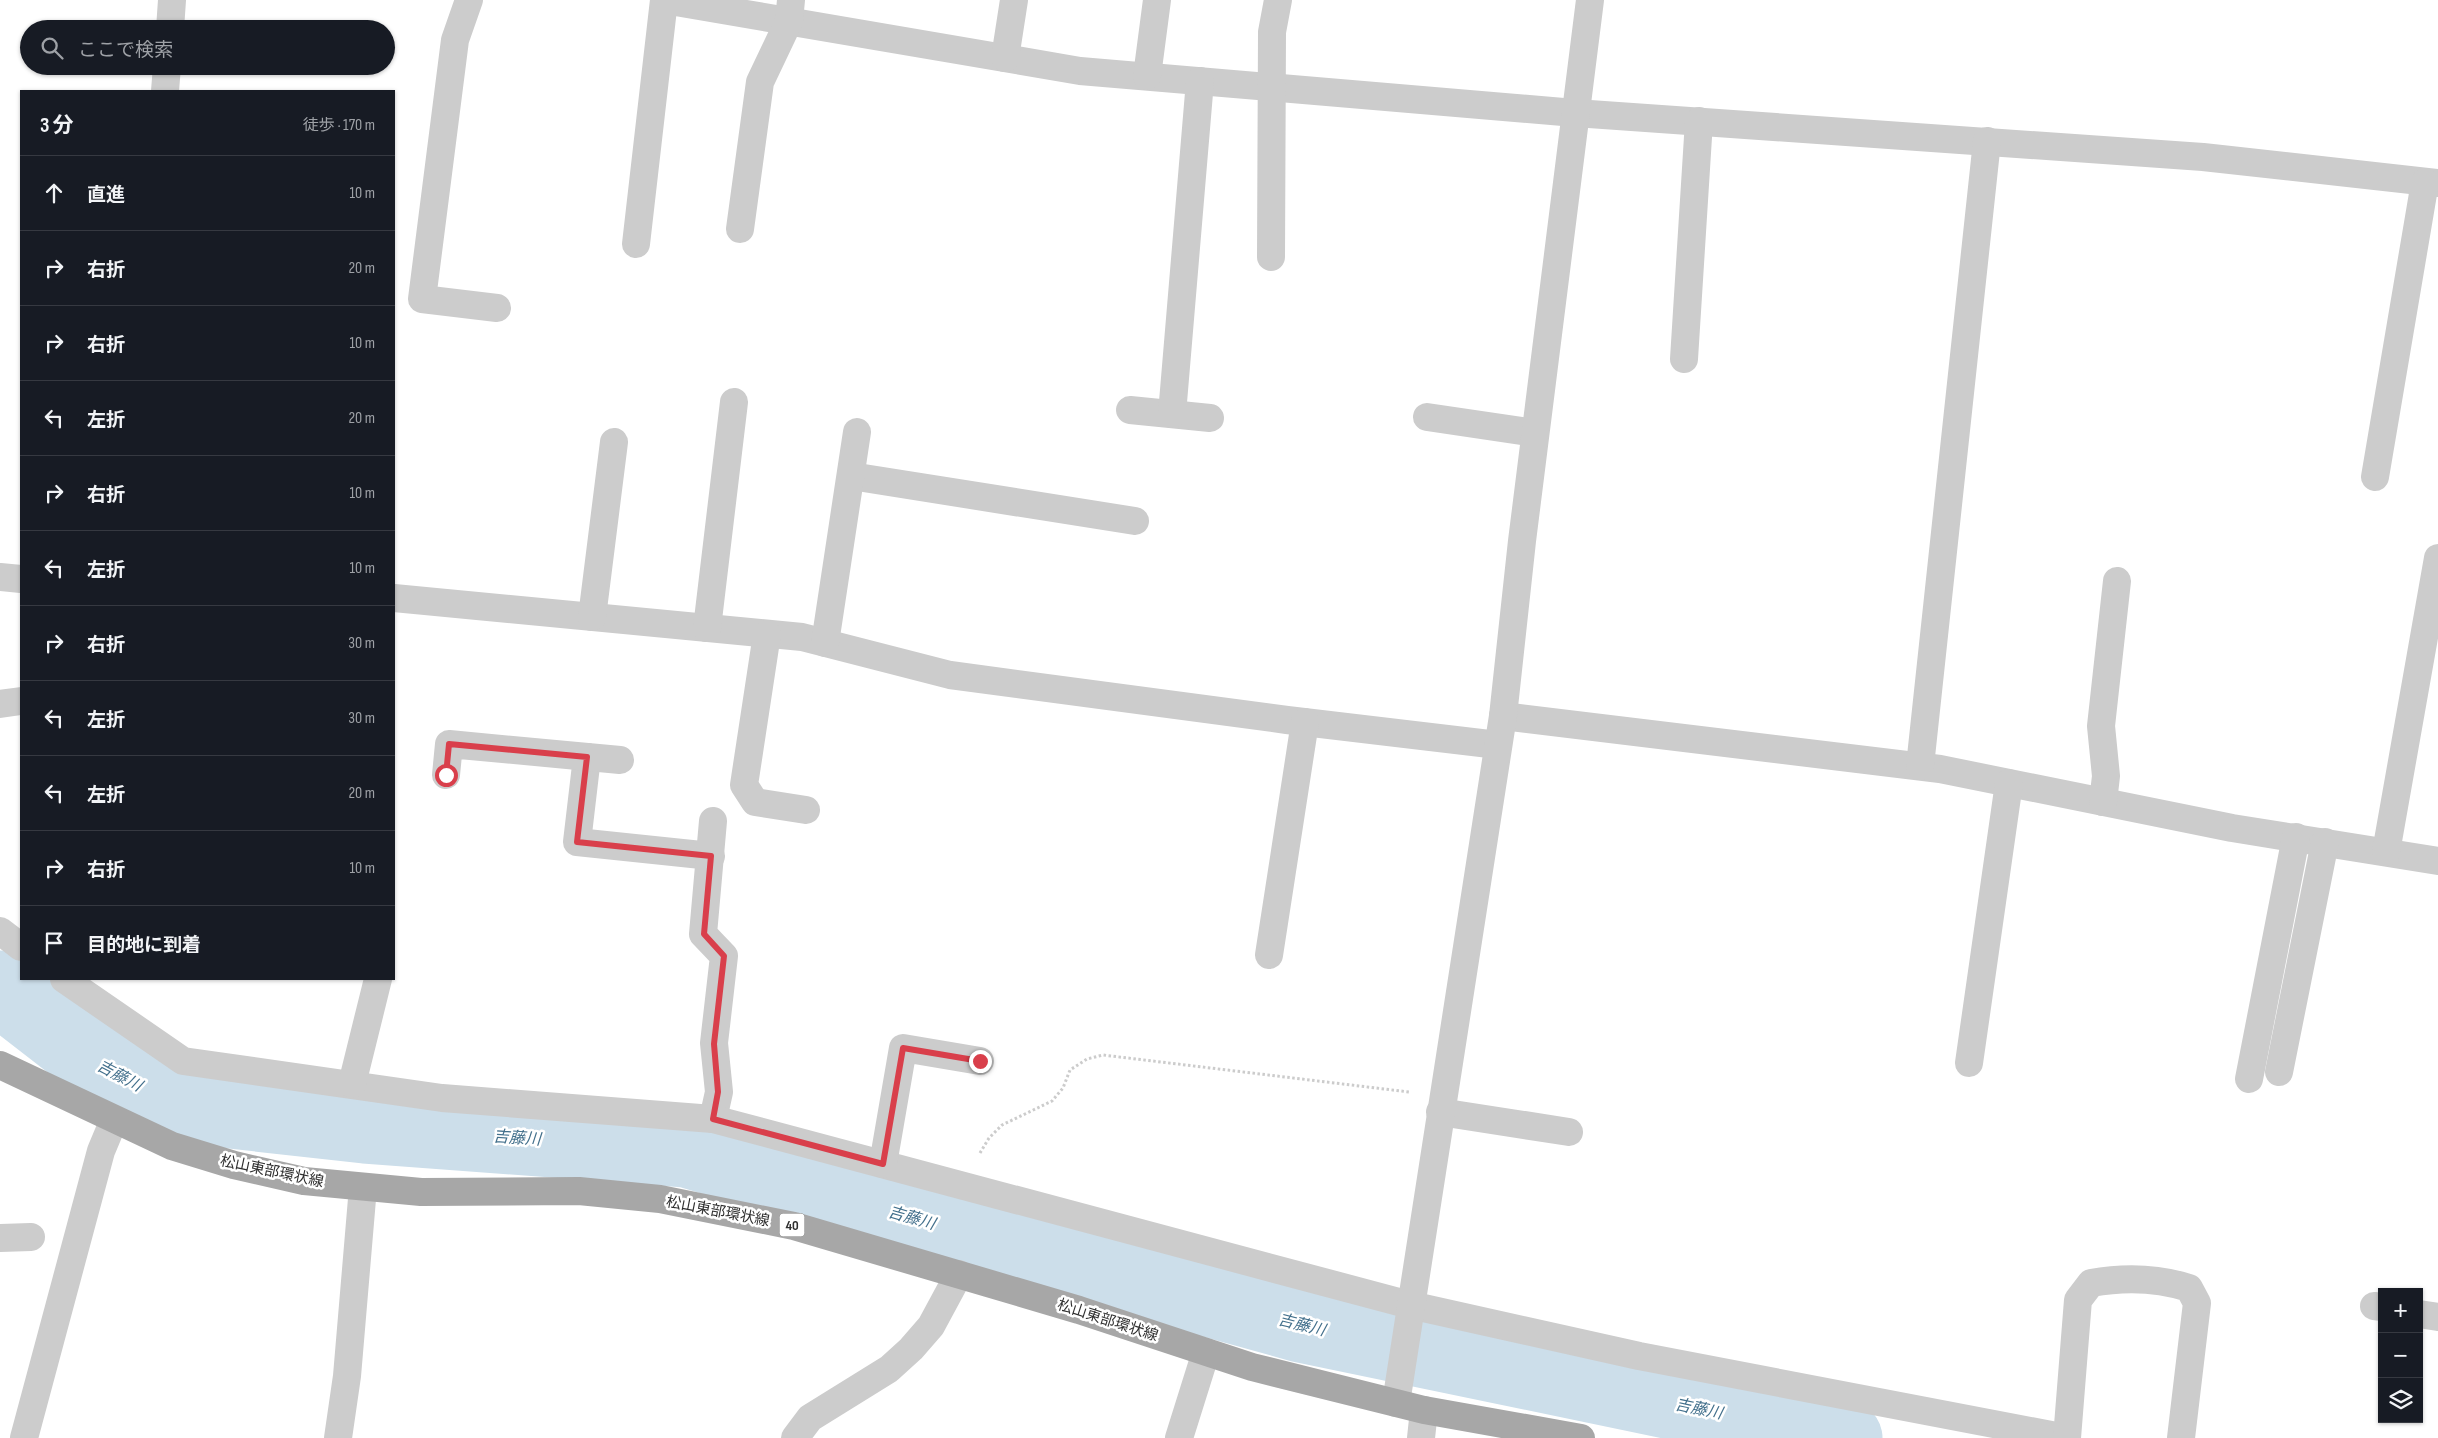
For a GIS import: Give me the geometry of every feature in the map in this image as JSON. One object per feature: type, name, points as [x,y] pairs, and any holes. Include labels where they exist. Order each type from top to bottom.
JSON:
[{"type":"main road","name":"松山東部環状線","points":[[0,1065],[172,1146],[234,1165],[304,1181],[421,1192],[580,1191],[660,1200],[794,1226],[959,1274],[1252,1367],[1398,1394],[1424,1410],[1581,1438]]},
{"type":"street","points":[[171,20],[172,0]]},
{"type":"street","points":[[469,0],[456,40],[422,299],[497,308]]},
{"type":"street","points":[[636,244],[664,0],[790,10],[1005,58],[1080,71],[1575,112],[2203,157],[2431,183],[2376,477]]},
{"type":"street","points":[[1005,58],[1014,0]]},
{"type":"street","points":[[1147,76],[1157,0]]},
{"type":"street","points":[[1271,257],[1272,32],[1278,0]]},
{"type":"street","points":[[1398,1394],[1441,1104],[1503,716],[1590,0]]},
{"type":"street","points":[[740,229],[760,82],[790,10]]},
{"type":"street","points":[[165,90],[166,75]]},
{"type":"street","points":[[1172,414],[1200,81]]},
{"type":"street","points":[[1684,359],[1699,121]]},
{"type":"street","points":[[1920,766],[1987,141]]},
{"type":"street","points":[[706,628],[734,402]]},
{"type":"street","points":[[1130,410],[1210,418]]},
{"type":"street","points":[[1427,417],[1536,433]]},
{"type":"street","points":[[825,643],[858,432]]},
{"type":"street","points":[[592,617],[614,442]]},
{"type":"street","points":[[851,476],[1135,521]]},
{"type":"street","points":[[2386,852],[2438,558]]},
{"type":"street","points":[[0,577],[20,579]]},
{"type":"street","points":[[2104,802],[2106,776],[2101,726],[2116,581]]},
{"type":"street","points":[[395,598],[802,637],[950,675],[1305,722],[1498,745]]},
{"type":"street","points":[[767,634],[744,785],[755,802],[806,810]]},
{"type":"street","points":[[0,704],[20,701]]},
{"type":"street","points":[[1503,716],[1920,766],[2232,828],[2438,860]]},
{"type":"street","points":[[1269,955],[1305,722]]},
{"type":"street","points":[[446,775],[449,744],[620,760]]},
{"type":"street","points":[[587,757],[577,842],[711,856]]},
{"type":"street","points":[[1968,1063],[2009,783]]},
{"type":"street","points":[[713,821],[704,934],[724,956],[714,1044],[718,1092],[713,1119]]},
{"type":"street","points":[[2249,1079],[2296,838]]},
{"type":"street","points":[[2279,1072],[2325,842]]},
{"type":"street","points":[[0,931],[20,946]]},
{"type":"street","points":[[65,980],[183,1061],[442,1098],[713,1119],[966,1187],[1409,1314],[2067,1438],[2078,1300],[2091,1283],[2112,1279],[2169,1281],[2189,1288],[2197,1303],[2181,1438]]},
{"type":"street","points":[[352,1084],[378,980]]},
{"type":"street","points":[[883,1164],[903,1048],[980,1061]]},
{"type":"street","points":[[1441,1104],[1569,1132]]},
{"type":"street","points":[[24,1438],[101,1151],[114,1120]]},
{"type":"street","points":[[338,1438],[348,1376],[362,1187]]},
{"type":"street","points":[[0,1238],[31,1237]]},
{"type":"street","points":[[795,1438],[810,1418],[889,1369],[911,1349],[931,1326],[959,1274]]},
{"type":"street","points":[[2423,1315],[2438,1317]]},
{"type":"street","points":[[1179,1438],[1206,1352]]},
{"type":"street","points":[[1421,1438],[1424,1410]]},
{"type":"path","points":[[966,1187],[989,1138],[1002,1125],[1052,1101],[1063,1088],[1070,1070],[1087,1059],[1102,1055],[1441,1104]]},
{"type":"path","points":[[124,1092],[128,1063]]},
{"type":"waterway","name":"吉藤川","points":[[0,988],[94,1061],[160,1095],[212,1109],[365,1126],[687,1150],[897,1213],[1301,1325],[1845,1438]]},
{"type":"route","points":[[446,775],[449,744],[587,757],[577,842],[711,856],[704,934],[724,956],[714,1044],[718,1092],[713,1119],[883,1164],[903,1048],[980,1061]]}]
